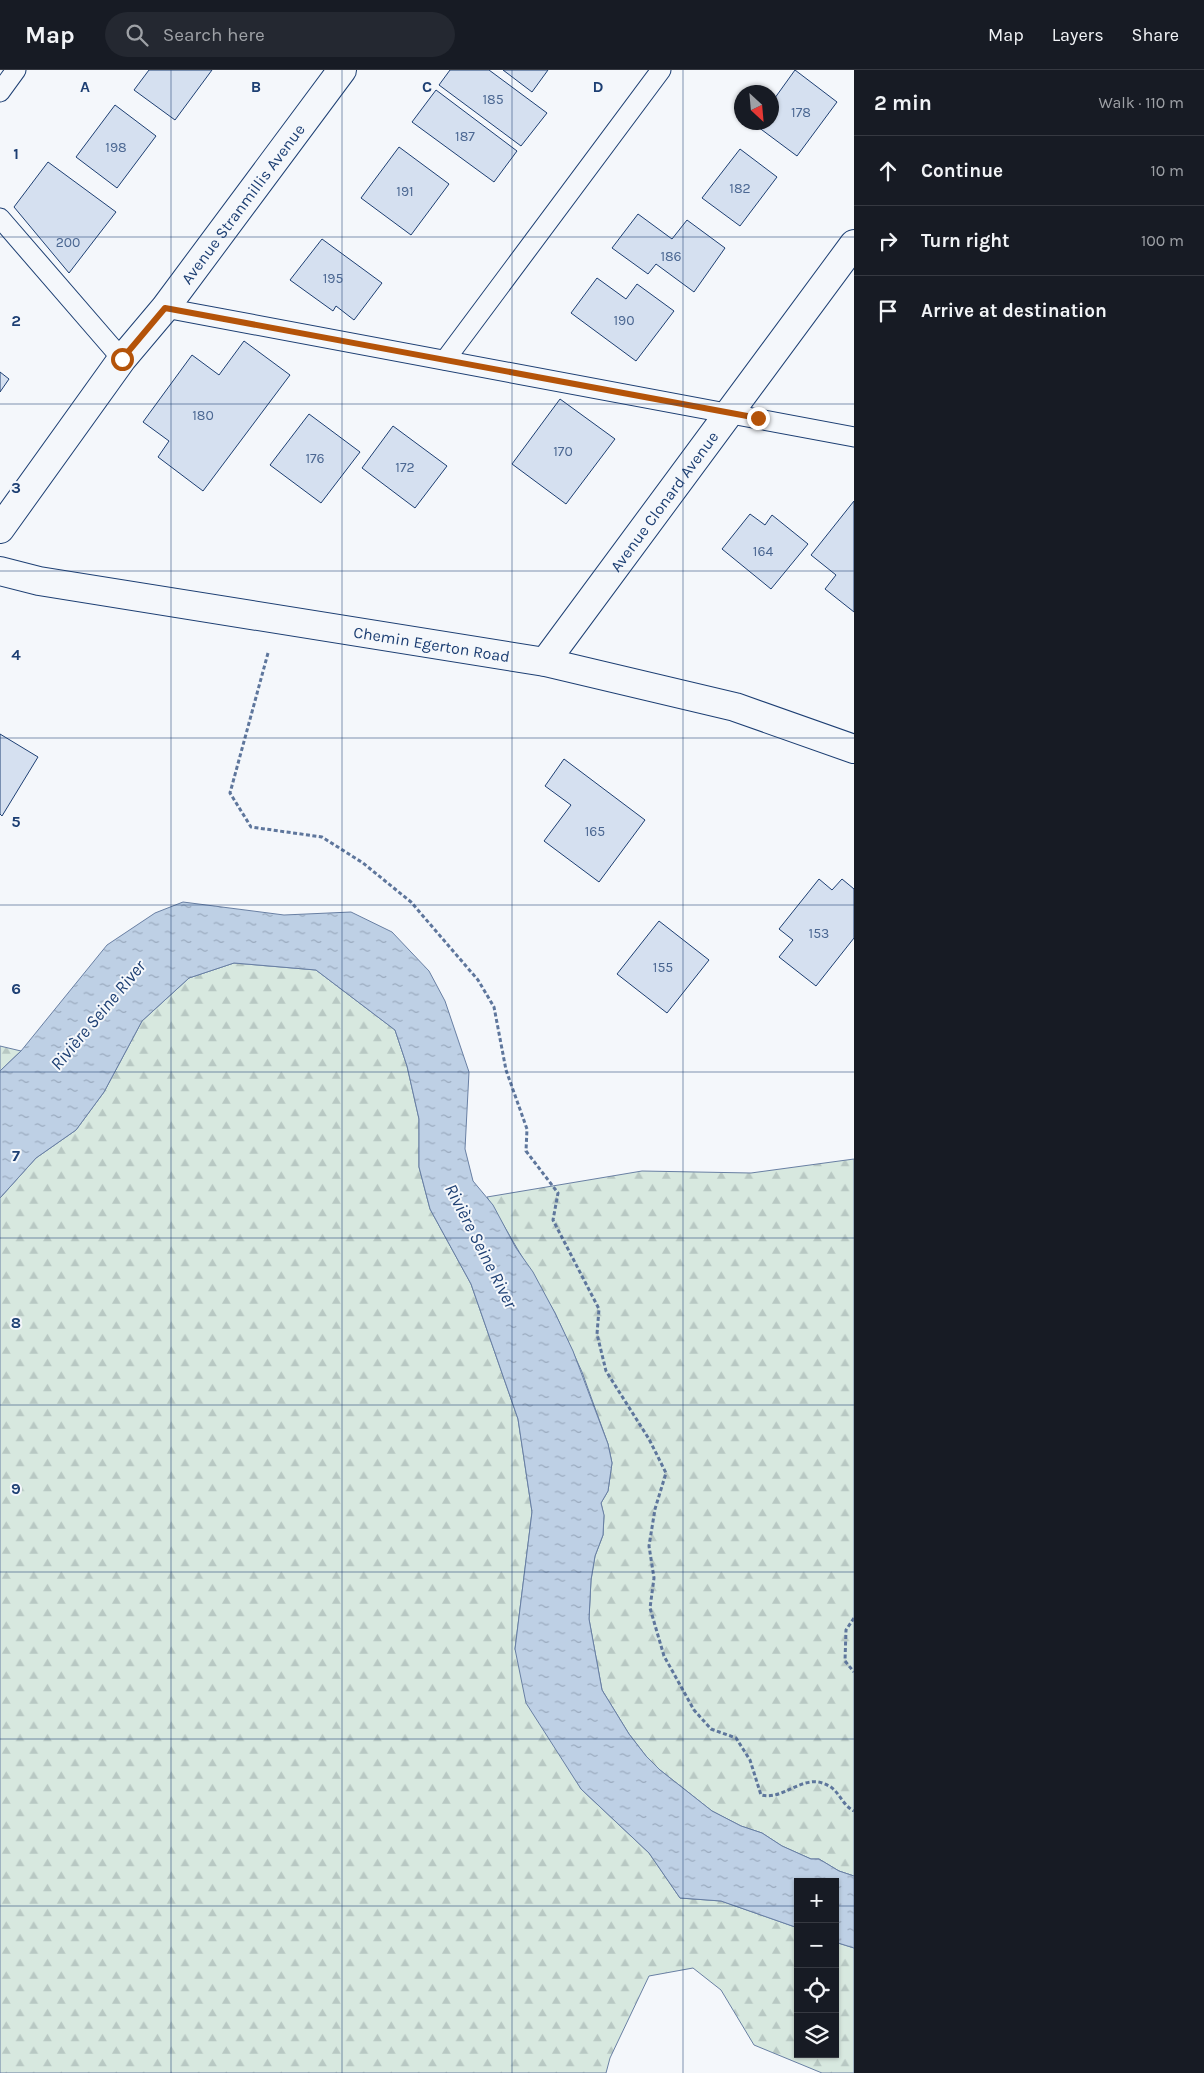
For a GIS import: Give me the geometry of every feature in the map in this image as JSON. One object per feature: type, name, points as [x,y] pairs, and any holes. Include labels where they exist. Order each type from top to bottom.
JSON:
[{"type":"street","name":"Avenue Stranmillis Avenue","points":[[0,529],[122,359],[165,308],[342,70]]},
{"type":"street","name":"Avenue Clonard Avenue","points":[[545,662],[854,244]]},
{"type":"street","name":"Chemin Egerton Road","points":[[0,571],[39,581],[545,662],[735,707],[854,749]]},
{"type":"lane","points":[[0,92],[16,70]]},
{"type":"lane","points":[[445,360],[661,70]]},
{"type":"lane","points":[[0,218],[122,359]]},
{"type":"lane","points":[[165,308],[854,437]]},
{"type":"path","points":[[278,619],[230,793],[252,827],[322,837],[363,864],[411,902],[478,980],[494,1007],[506,1070],[527,1129],[526,1151],[558,1193],[553,1220],[599,1308],[598,1334],[606,1370],[649,1439],[666,1473],[655,1509],[649,1546],[654,1578],[650,1608],[664,1656],[694,1710],[711,1729],[736,1738],[750,1760],[761,1795],[770,1797],[810,1781],[830,1786],[846,1807],[854,1812]]},
{"type":"path","points":[[854,1618],[846,1630],[845,1661],[854,1672]]},
{"type":"green space","points":[[234,963],[316,970],[395,1030],[407,1066],[419,1119],[419,1167],[430,1209],[471,1284],[518,1419],[532,1512],[515,1649],[581,1789],[649,1853],[680,1898],[721,1901],[794,1927],[794,2058],[839,2058],[839,1943],[854,1948],[854,2073],[822,2073],[754,2045],[721,1990],[693,1968],[649,1976],[610,2058],[606,2073],[0,2073],[0,1198],[36,1158],[76,1130],[104,1092],[142,1021],[189,978]]},
{"type":"green space","points":[[0,1046],[21,1051],[0,1071]]},
{"type":"green space","points":[[854,1159],[854,1876],[839,1871],[819,1859],[811,1859],[782,1846],[762,1833],[741,1826],[712,1811],[660,1770],[646,1756],[629,1734],[602,1690],[589,1619],[591,1580],[595,1556],[603,1535],[604,1516],[601,1503],[608,1491],[612,1463],[608,1444],[582,1372],[555,1313],[487,1197],[642,1171],[751,1173]]},
{"type":"water","name":"Rivière Seine River","points":[[183,902],[284,915],[351,912],[392,932],[429,971],[445,1001],[469,1072],[465,1149],[473,1181],[493,1205],[555,1313],[573,1351],[608,1444],[612,1463],[608,1491],[601,1503],[604,1515],[603,1535],[595,1556],[591,1580],[589,1619],[602,1690],[629,1734],[646,1756],[660,1770],[712,1811],[741,1826],[762,1833],[782,1846],[811,1859],[819,1859],[839,1871],[854,1876],[854,1948],[839,1943],[839,1878],[794,1878],[794,1927],[721,1901],[680,1898],[649,1853],[581,1789],[526,1703],[515,1649],[532,1512],[518,1419],[471,1284],[430,1209],[419,1167],[419,1119],[407,1066],[395,1030],[316,970],[234,963],[189,978],[142,1021],[104,1092],[76,1130],[36,1158],[0,1198],[0,1071],[21,1051],[107,945],[155,913]]},
{"type":"building","points":[[149,70],[212,70],[175,120],[134,90]]},
{"type":"building","points":[[450,70],[489,70],[547,113],[521,146],[439,85]]},
{"type":"building","points":[[503,70],[548,70],[532,92]]},
{"type":"building","points":[[795,70],[837,102],[797,156],[762,130],[779,130],[779,92]]},
{"type":"building","points":[[436,90],[517,151],[494,182],[412,122]]},
{"type":"building","points":[[115,105],[156,136],[117,188],[76,157]]},
{"type":"building","points":[[399,147],[449,184],[411,235],[361,198]]},
{"type":"building","points":[[740,149],[777,177],[740,226],[702,198]]},
{"type":"building","points":[[48,162],[116,212],[69,273],[14,207]]},
{"type":"building","points":[[638,214],[672,239],[687,220],[725,248],[694,292],[656,264],[648,274],[612,248]]},
{"type":"building","points":[[322,239],[382,283],[354,320],[336,306],[333,311],[290,280]]},
{"type":"building","points":[[597,278],[626,299],[637,284],[674,311],[636,361],[571,313]]},
{"type":"building","points":[[244,341],[290,375],[203,491],[158,457],[169,441],[143,422],[192,355],[219,375]]},
{"type":"building","points":[[0,372],[9,379],[0,392]]},
{"type":"building","points":[[560,399],[615,439],[566,504],[512,464]]},
{"type":"building","points":[[309,414],[360,452],[321,503],[270,465]]},
{"type":"building","points":[[393,426],[447,466],[415,508],[362,468]]},
{"type":"building","points":[[854,501],[854,612],[825,589],[836,575],[811,555]]},
{"type":"building","points":[[750,514],[765,525],[772,515],[808,544],[771,589],[722,549]]},
{"type":"building","points":[[0,734],[38,757],[2,816],[0,814]]},
{"type":"building","points":[[564,759],[645,820],[599,882],[544,841],[571,805],[545,786]]},
{"type":"building","points":[[819,879],[832,890],[842,879],[854,889],[854,938],[816,986],[779,957],[793,940],[779,929]]},
{"type":"building","points":[[659,921],[709,960],[667,1013],[617,974]]},
{"type":"route","points":[[122,359],[165,308],[758,418]]}]
